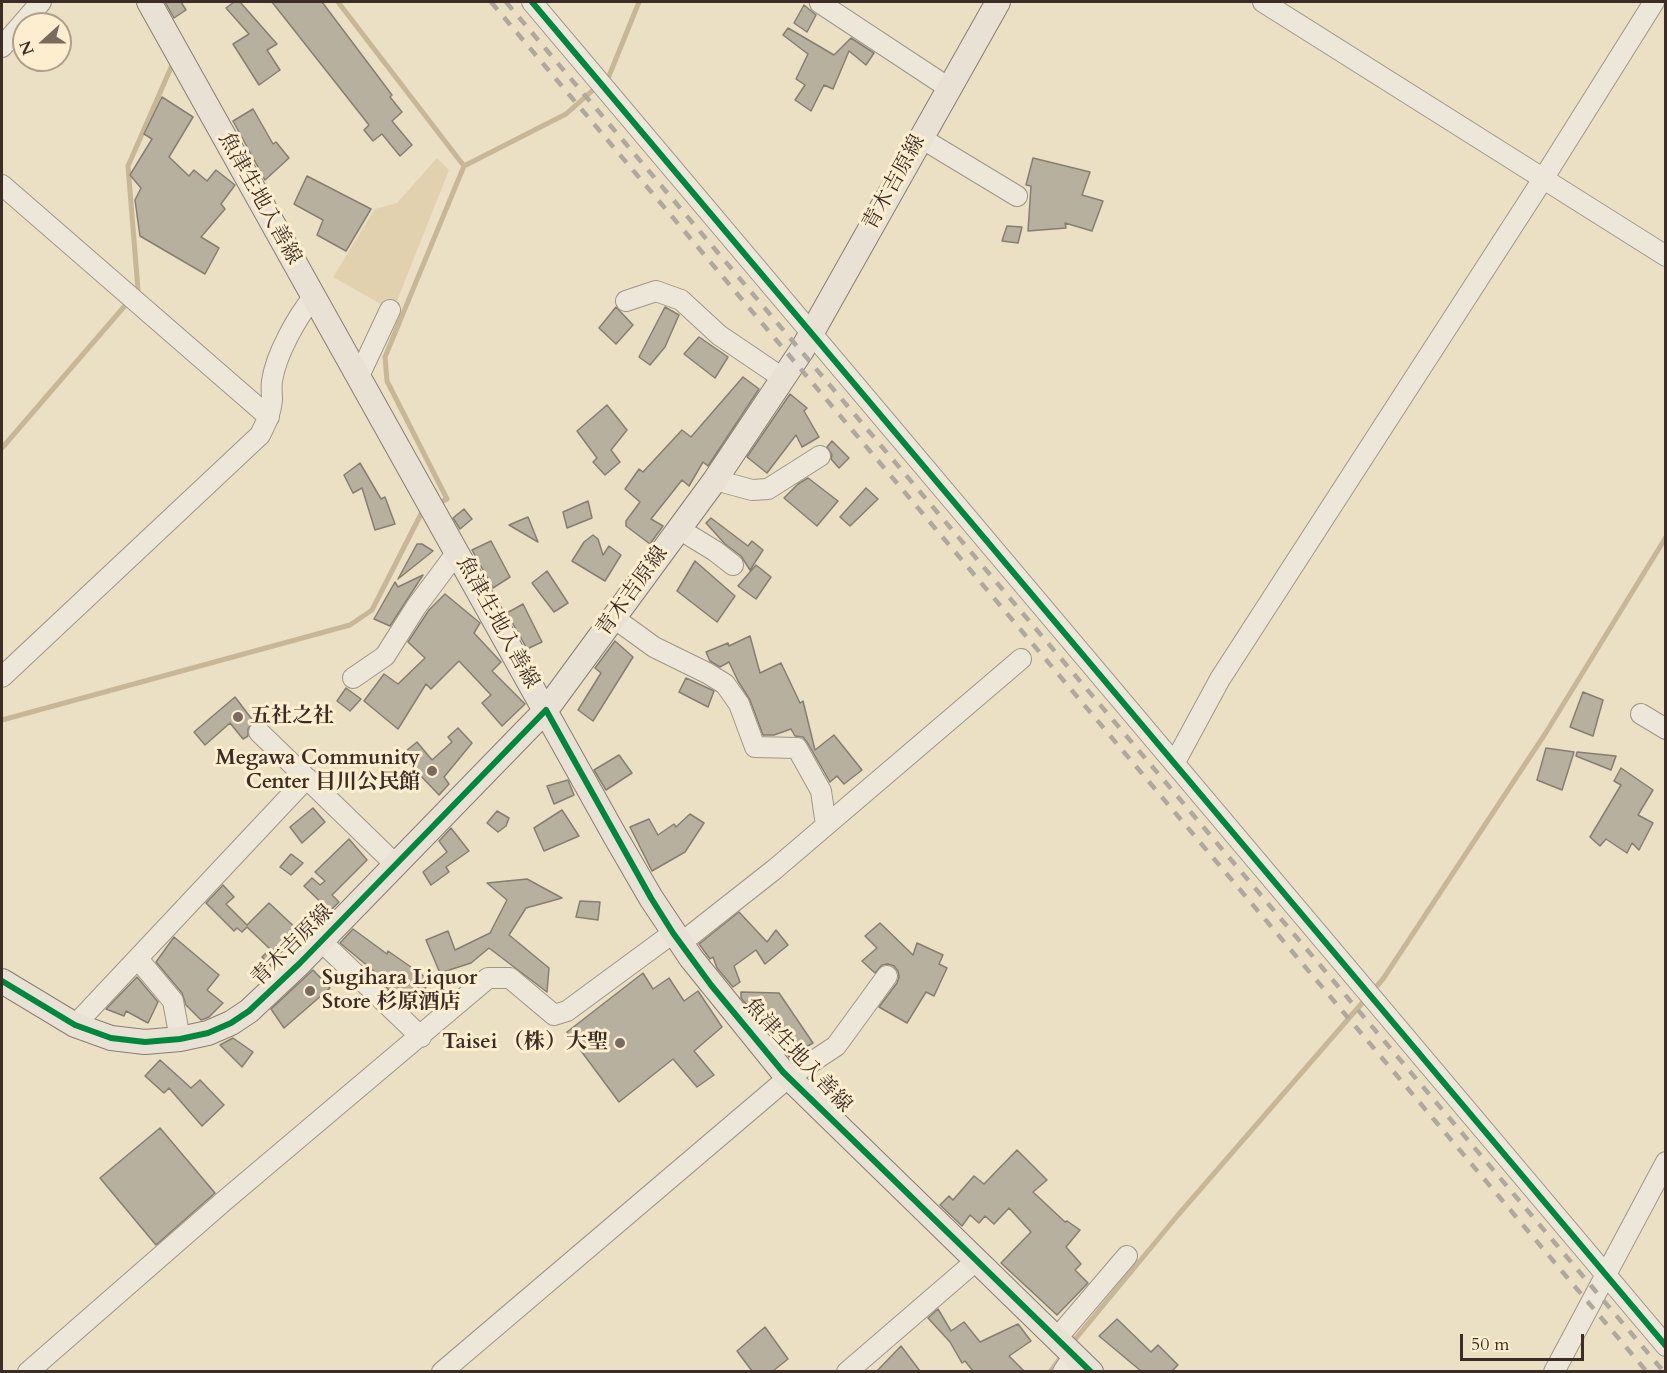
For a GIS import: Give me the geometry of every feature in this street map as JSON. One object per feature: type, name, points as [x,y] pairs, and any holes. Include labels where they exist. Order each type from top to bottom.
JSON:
[{"type":"main road","name":"魚津生地入善線","points":[[149,2],[615,836],[677,938],[711,985],[789,1077],[1057,1338],[1068,1363],[1091,1371]]},
{"type":"main road","name":"青木吉原線","points":[[2,983],[75,1025],[111,1038],[145,1042],[180,1039],[208,1033],[249,1011],[321,941],[546,710],[679,530],[784,379],[998,2]]},
{"type":"street","points":[[2,47],[41,2]]},
{"type":"street","points":[[532,2],[1665,1346]]},
{"type":"street","points":[[1263,2],[1665,256]]},
{"type":"street","points":[[1174,762],[1220,679],[1543,179],[1654,2]]},
{"type":"street","points":[[820,3],[949,88]]},
{"type":"street","points":[[921,138],[1017,196]]},
{"type":"street","points":[[2,185],[269,417]]},
{"type":"street","points":[[626,301],[656,291],[681,300],[719,335],[784,379]]},
{"type":"street","points":[[2,677],[260,435],[269,417],[272,380],[282,348],[306,305],[314,296]]},
{"type":"street","points":[[359,376],[390,310]]},
{"type":"street","points":[[715,480],[753,490],[768,489],[820,456]]},
{"type":"street","points":[[679,530],[715,551],[733,565]]},
{"type":"street","points":[[353,678],[385,656],[416,607],[457,552]]},
{"type":"street","points":[[614,618],[654,647],[725,684],[738,704],[754,747],[797,748],[821,792],[826,825]]},
{"type":"street","points":[[28,1371],[224,1201],[421,1037],[488,978],[510,978],[554,1015],[567,1011],[775,869],[1021,659]]},
{"type":"street","points":[[1641,714],[1665,729]]},
{"type":"street","points":[[259,732],[396,865]]},
{"type":"street","points":[[75,1025],[307,778]]},
{"type":"street","points":[[321,941],[421,1037]]},
{"type":"street","points":[[138,959],[173,1001],[180,1039]]},
{"type":"street","points":[[442,1371],[789,1077],[836,1046],[887,976]]},
{"type":"street","points":[[1554,1371],[1665,1162]]},
{"type":"street","points":[[1057,1338],[1127,1256]]},
{"type":"street","points":[[847,1371],[977,1260]]},
{"type":"shaded area","points":[[437,158],[449,170],[393,311],[333,277],[375,209],[397,203]]},
{"type":"building","points":[[165,2],[181,2],[186,10],[174,18]]},
{"type":"building","points":[[234,2],[240,2],[277,44],[267,50],[280,70],[259,85],[233,44],[249,34],[226,8]]},
{"type":"building","points":[[272,2],[322,2],[392,95],[390,97],[402,112],[392,121],[412,145],[400,156],[382,134],[373,141],[364,130],[369,125]]},
{"type":"building","points":[[804,5],[816,15],[807,32],[794,23]]},
{"type":"building","points":[[788,28],[834,55],[851,38],[874,53],[866,65],[849,51],[833,89],[824,85],[811,111],[795,100],[805,85],[796,79],[808,54],[783,35]]},
{"type":"building","points":[[162,97],[193,117],[169,157],[189,176],[194,170],[207,181],[216,170],[235,185],[221,204],[225,209],[201,237],[219,248],[205,274],[140,236],[135,200],[141,188],[130,175],[152,139],[144,134]]},
{"type":"building","points":[[253,109],[273,144],[276,142],[289,158],[265,180],[233,121]]},
{"type":"building","points":[[1033,158],[1090,172],[1082,195],[1103,201],[1092,231],[1065,223],[1066,228],[1028,231],[1031,186],[1026,185]]},
{"type":"building","points":[[307,176],[371,209],[346,251],[317,235],[323,220],[294,204]]},
{"type":"building","points":[[1007,226],[1022,227],[1018,243],[1002,241]]},
{"type":"building","points":[[616,307],[633,325],[616,344],[599,328]]},
{"type":"building","points":[[665,307],[679,315],[665,347],[650,365],[639,357]]},
{"type":"building","points":[[699,337],[728,357],[715,378],[684,354]]},
{"type":"building","points":[[743,377],[759,389],[708,466],[703,462],[689,486],[682,480],[651,519],[663,526],[650,544],[626,526],[626,521],[640,502],[625,489],[639,469],[643,472],[682,430],[691,437]]},
{"type":"building","points":[[790,394],[807,408],[804,411],[819,437],[802,447],[796,435],[767,473],[747,457]]},
{"type":"building","points":[[607,405],[627,430],[611,450],[620,462],[605,475],[593,462],[597,458],[577,431]]},
{"type":"building","points":[[832,441],[849,458],[839,468],[831,459],[832,455],[827,447]]},
{"type":"building","points":[[360,463],[381,499],[385,497],[395,524],[375,530],[362,488],[353,493],[344,475]]},
{"type":"building","points":[[808,478],[838,501],[817,526],[784,498]]},
{"type":"building","points":[[866,488],[878,499],[850,526],[840,517]]},
{"type":"building","points":[[588,501],[592,518],[567,528],[563,512]]},
{"type":"building","points":[[464,509],[472,519],[460,529],[453,518]]},
{"type":"building","points":[[528,517],[538,542],[509,525]]},
{"type":"building","points":[[711,518],[748,546],[752,541],[763,550],[750,570],[741,556],[725,544],[706,523]]},
{"type":"building","points":[[593,535],[598,539],[603,555],[609,546],[621,555],[605,581],[572,561],[584,542]]},
{"type":"building","points":[[491,541],[510,577],[493,588],[472,550]]},
{"type":"building","points":[[417,544],[422,544],[433,551],[398,579]]},
{"type":"building","points":[[695,561],[735,596],[717,622],[677,591]]},
{"type":"building","points":[[756,565],[771,577],[756,599],[738,586]]},
{"type":"building","points":[[547,571],[568,603],[554,612],[532,583]]},
{"type":"building","points":[[423,575],[390,626],[374,619],[395,582],[398,587]]},
{"type":"building","points":[[445,594],[480,623],[474,633],[501,662],[492,671],[525,704],[502,726],[482,703],[491,695],[459,661],[431,689],[426,684],[398,729],[364,701],[384,674],[398,684],[425,658],[408,642],[429,610]]},
{"type":"building","points":[[523,604],[542,642],[527,649],[507,613]]},
{"type":"building","points":[[750,636],[760,673],[781,663],[800,703],[803,701],[815,750],[834,735],[862,770],[844,784],[837,776],[830,782],[807,742],[803,737],[795,736],[791,729],[774,735],[763,735],[750,700],[729,662],[720,667],[710,661],[706,652],[728,643],[729,646]]},
{"type":"building","points":[[615,641],[633,657],[593,721],[578,710],[601,673],[595,668]]},
{"type":"building","points":[[686,678],[714,691],[708,707],[679,692]]},
{"type":"building","points":[[346,688],[361,699],[350,711],[337,701]]},
{"type":"building","points":[[1583,692],[1603,700],[1593,736],[1570,727]]},
{"type":"building","points":[[235,697],[254,722],[248,729],[248,736],[243,739],[230,723],[205,745],[194,732]]},
{"type":"building","points":[[458,728],[472,743],[444,777],[449,784],[439,795],[401,755],[417,742],[432,760],[452,742],[448,737]]},
{"type":"building","points":[[1546,748],[1574,752],[1562,790],[1537,780]]},
{"type":"building","points":[[1577,752],[1616,756],[1611,770],[1576,756]]},
{"type":"building","points":[[619,755],[632,773],[606,790],[594,770]]},
{"type":"building","points":[[1621,768],[1653,790],[1638,815],[1653,823],[1639,850],[1632,843],[1627,853],[1606,839],[1600,846],[1590,837],[1621,785],[1614,781]]},
{"type":"building","points":[[568,780],[574,795],[554,804],[547,786]]},
{"type":"building","points":[[313,808],[325,822],[302,843],[290,827]]},
{"type":"building","points":[[562,810],[579,836],[544,851],[534,828]]},
{"type":"building","points":[[497,811],[509,818],[506,826],[498,832],[487,823]]},
{"type":"building","points":[[690,814],[704,823],[685,852],[652,871],[630,827],[649,819],[658,835],[674,824],[676,827]]},
{"type":"building","points":[[451,828],[469,851],[446,867],[449,872],[431,885],[423,872],[447,852],[439,841]]},
{"type":"building","points":[[349,839],[367,860],[332,895],[339,902],[330,911],[304,886],[312,878],[320,885],[325,881],[315,872]]},
{"type":"building","points":[[291,854],[303,863],[291,875],[280,867]]},
{"type":"building","points":[[527,879],[562,898],[526,908],[509,935],[549,968],[547,992],[489,948],[471,963],[440,973],[426,940],[448,931],[455,950],[490,933],[507,900],[487,883]]},
{"type":"building","points":[[223,885],[234,897],[226,904],[247,925],[269,903],[301,933],[278,955],[282,959],[273,968],[262,957],[270,949],[247,927],[242,932],[237,928],[234,931],[206,903]]},
{"type":"building","points":[[580,901],[600,902],[598,920],[576,917]]},
{"type":"building","points":[[739,912],[767,942],[776,930],[788,945],[765,964],[756,950],[734,966],[740,982],[733,987],[717,968],[713,957],[710,959],[699,944]]},
{"type":"building","points":[[880,923],[913,955],[917,943],[943,955],[939,964],[947,968],[934,996],[926,992],[907,1023],[879,1007],[897,983],[898,971],[894,966],[888,964],[882,965],[875,973],[862,961],[877,948],[865,936]]},
{"type":"building","points":[[353,929],[387,954],[388,951],[431,981],[410,1006],[392,993],[373,974],[375,972],[340,943]]},
{"type":"building","points":[[174,937],[219,975],[207,990],[223,1003],[209,1017],[201,1020],[186,1005],[182,993],[156,962]]},
{"type":"building","points":[[313,970],[330,988],[284,1028],[271,1009]]},
{"type":"building","name":"Taisei （株）大聖","points":[[643,973],[653,989],[669,978],[684,1001],[698,991],[722,1027],[694,1051],[714,1075],[697,1087],[673,1059],[619,1102],[567,1032]]},
{"type":"building","points":[[137,977],[158,1002],[148,1023],[126,1011],[124,1016],[106,1009]]},
{"type":"building","points":[[741,992],[779,993],[813,1043],[789,1057],[765,1017],[757,1017],[741,998]]},
{"type":"building","points":[[233,1038],[253,1052],[242,1067],[220,1045]]},
{"type":"building","points":[[160,1060],[191,1088],[200,1080],[224,1105],[202,1126],[169,1088],[164,1093],[145,1076]]},
{"type":"building","points":[[160,1128],[215,1193],[156,1245],[100,1178]]},
{"type":"building","points":[[1017,1150],[1047,1180],[1033,1192],[1065,1222],[1067,1221],[1080,1230],[1066,1247],[1081,1264],[1075,1270],[1088,1283],[1057,1315],[1001,1263],[1031,1232],[1009,1208],[994,1224],[985,1216],[979,1223],[970,1215],[962,1226],[940,1205],[949,1196],[953,1200],[974,1176],[984,1184]]},
{"type":"building","points":[[938,1309],[951,1331],[964,1322],[980,1342],[1018,1324],[1031,1341],[1009,1356],[1024,1371],[973,1371],[965,1361],[962,1363],[950,1342],[928,1318]]},
{"type":"building","points":[[1117,1319],[1151,1352],[1158,1345],[1178,1365],[1172,1371],[1141,1371],[1099,1336]]},
{"type":"building","points":[[765,1327],[788,1359],[773,1371],[752,1371],[737,1351]]},
{"type":"building","points":[[901,1346],[920,1371],[877,1371]]},
{"type":"waterway","points":[[338,2],[464,166]]},
{"type":"waterway","points":[[437,504],[447,499],[387,381],[385,357],[464,166],[566,114],[609,76],[639,2]]},
{"type":"waterway","points":[[135,294],[138,290],[128,166],[173,63]]},
{"type":"waterway","points":[[2,448],[129,301]]},
{"type":"waterway","points":[[2,720],[350,625],[372,610],[422,512],[427,510]]},
{"type":"waterway","points":[[1072,1343],[1178,1215],[1383,979],[1545,734],[1666,537]]},
{"type":"waterway","points":[[1050,1372],[1064,1353]]},
{"type":"railway","points":[[491,2],[1647,1372]]},
{"type":"railway","points":[[506,2],[1664,1372]]},
{"type":"cycle path","points":[[532,2],[1666,1346]]},
{"type":"cycle path","points":[[2,981],[75,1025],[111,1038],[145,1042],[180,1039],[208,1033],[231,1023],[249,1011],[300,963],[546,710],[651,898],[711,985],[783,1072],[1091,1372]]},
{"type":"place","name":"五社之社","points":[[238,717]]},
{"type":"place","name":"Megawa Community Center 目川公民館","points":[[432,771]]},
{"type":"place","name":"Sugihara Liquor Store 杉原酒店","points":[[310,991]]},
{"type":"place","name":"Taisei （株）大聖","points":[[620,1043]]}]
